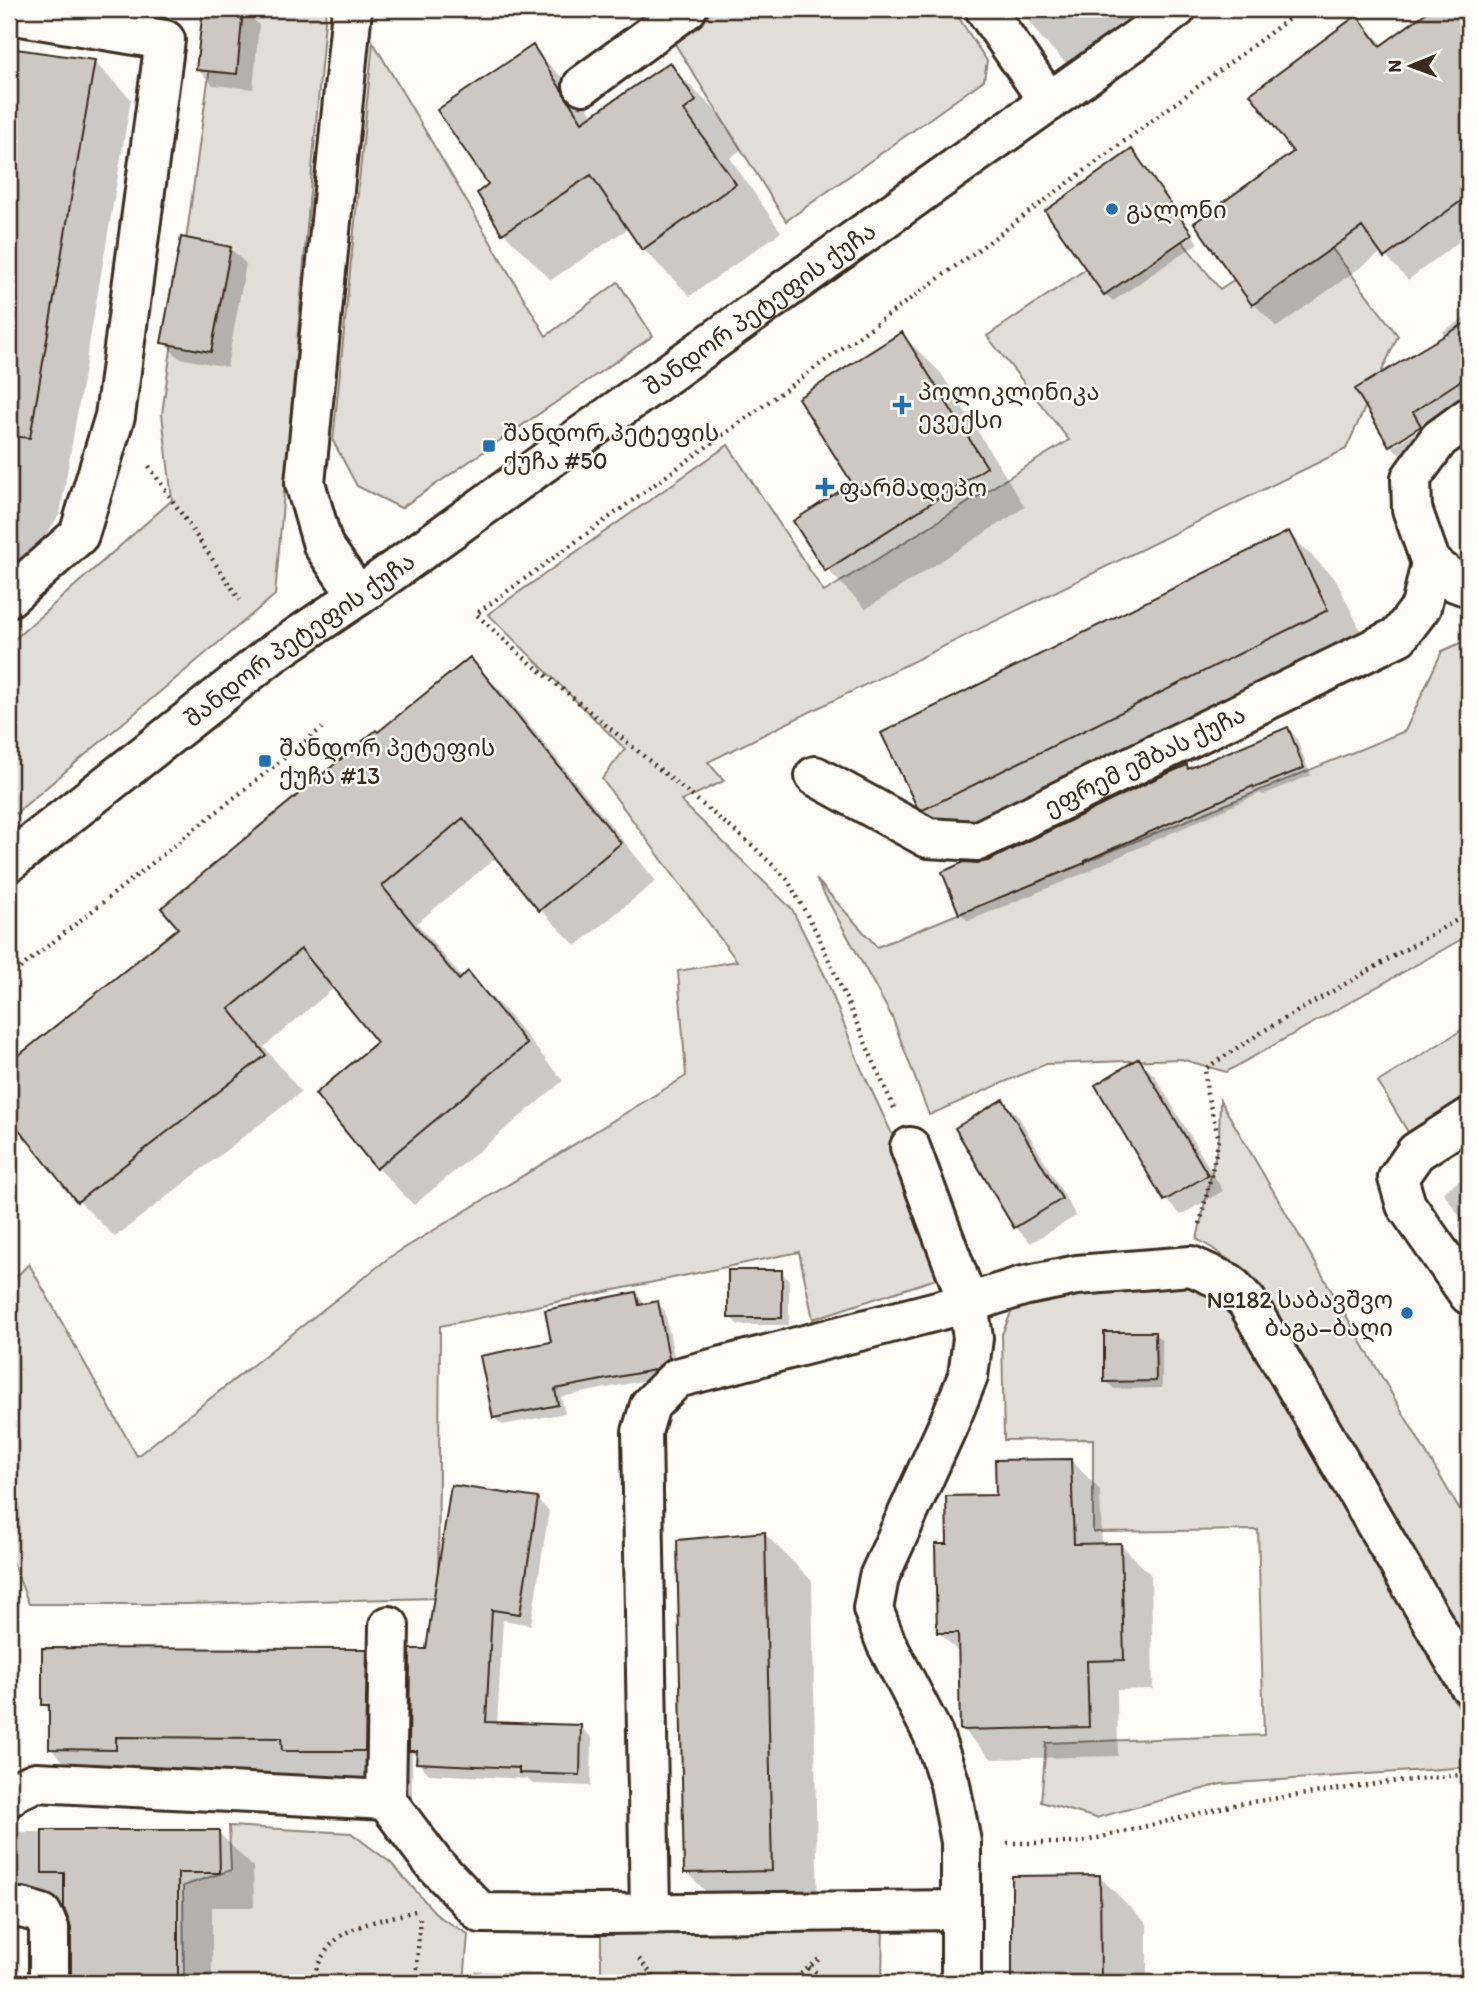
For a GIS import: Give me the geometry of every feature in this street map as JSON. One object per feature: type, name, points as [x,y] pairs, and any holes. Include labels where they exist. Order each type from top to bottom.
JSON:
[{"type":"street","points":[[352,9],[305,483],[323,545],[358,596]]},
{"type":"street","points":[[583,85],[687,9]]},
{"type":"street","points":[[985,9],[1049,102]]},
{"type":"street","name":"შანდორ პეტეფის ქუჩა","points":[[9,862],[272,654],[358,596],[1176,9]]},
{"type":"street","points":[[9,14],[165,40],[115,416],[79,535],[9,597]]},
{"type":"street","points":[[1469,418],[1439,439],[1411,478],[1412,509],[1431,562],[1455,582],[1469,587]]},
{"type":"street","name":"ეფრემ ეშბას ქუჩა","points":[[815,776],[928,838],[978,841],[1399,636],[1421,607],[1431,562]]},
{"type":"street","points":[[1469,1118],[1416,1152],[1398,1178],[1406,1205],[1469,1295]]},
{"type":"street","points":[[910,1147],[968,1303],[973,1338],[968,1376],[879,1577],[873,1609],[886,1643],[933,1734],[950,1784],[961,1842],[961,1983]]},
{"type":"street","points":[[650,1913],[642,1432],[650,1405],[677,1378],[968,1303],[1023,1286],[1077,1275],[1191,1266],[1229,1283],[1247,1302],[1469,1685]]},
{"type":"street","points":[[389,1626],[386,1800],[435,1864],[481,1913],[961,1910]]},
{"type":"street","points":[[9,1797],[11,1793],[36,1782],[386,1800]]},
{"type":"street","points":[[9,1909],[22,1908],[42,1914],[49,1928],[49,1983]]},
{"type":"path","points":[[886,1089],[817,933],[787,879],[753,846],[516,651],[476,614],[993,239],[1302,9]]},
{"type":"path","points":[[115,416],[240,600]]},
{"type":"path","points":[[9,977],[322,728]]},
{"type":"path","points":[[1191,1266],[1219,1139],[1207,1094],[1205,1069],[1265,1030],[1469,913]]},
{"type":"path","points":[[961,1842],[1077,1843],[1238,1804],[1381,1783],[1469,1774]]},
{"type":"path","points":[[312,1983],[328,1947],[348,1930],[420,1909],[416,1983]]},
{"type":"path","points":[[809,1967],[829,1983]]},
{"type":"shaded area","points":[[218,9],[326,9],[275,595],[9,819],[9,644],[172,500],[162,414]]},
{"type":"shaded area","points":[[719,9],[953,9],[987,61],[984,80],[786,221],[670,36]]},
{"type":"shaded area","points":[[373,42],[546,336],[618,282],[653,336],[401,508],[357,486],[333,441]]},
{"type":"shaded area","points":[[1163,217],[1220,289],[1315,226],[1398,336],[1346,449],[708,762],[724,781],[681,801],[792,909],[825,976],[861,1068],[917,1187],[942,1277],[813,1319],[799,1252],[440,1326],[438,1598],[187,1604],[29,1604],[9,1558],[9,1284],[29,1264],[137,1456],[390,1257],[686,1076],[678,971],[737,961],[602,779],[625,749],[488,614],[728,445],[824,592],[1069,440],[987,336]]},
{"type":"shaded area","points":[[1469,639],[1469,935],[1226,1072],[1181,1059],[1046,1064],[929,1115],[892,1017],[816,879],[877,947],[1405,731],[1442,651]]},
{"type":"shaded area","points":[[1465,1028],[1469,1034],[1469,1094],[1408,1132],[1378,1082]]},
{"type":"shaded area","points":[[1220,1100],[1469,1526],[1469,1646],[1248,1274],[1197,1239],[1219,1139]]},
{"type":"shaded area","points":[[1197,1279],[1241,1307],[1469,1726],[1469,1767],[1221,1784],[1096,1818],[1041,1802],[1046,1743],[1264,1735],[1258,1530],[1093,1532],[1093,1439],[1004,1440],[1002,1334],[1013,1308],[1057,1291]]},
{"type":"shaded area","points":[[229,1826],[351,1833],[391,1863],[438,1916],[468,1934],[464,1983],[184,1983],[183,1886],[231,1870]]},
{"type":"shaded area","points":[[883,1922],[882,1983],[601,1983],[601,1931]]},
{"type":"building","points":[[203,9],[243,9],[237,74],[196,70]]},
{"type":"building","points":[[1431,9],[1469,9],[1469,195],[1384,258],[1362,227],[1252,305],[1194,223],[1293,152],[1250,94],[1357,15],[1380,46]]},
{"type":"building","points":[[533,45],[582,122],[670,62],[696,101],[684,110],[736,184],[642,250],[591,175],[502,234],[477,193],[488,184],[437,110]]},
{"type":"building","points":[[9,48],[95,60],[30,438],[9,436]]},
{"type":"building","points":[[1132,149],[1192,234],[1104,295],[1045,211]]},
{"type":"building","points":[[181,237],[231,247],[211,352],[161,343]]},
{"type":"building","points":[[1469,321],[1469,375],[1413,412],[1421,426],[1389,446],[1355,389]]},
{"type":"building","points":[[902,332],[987,467],[825,571],[793,521],[852,483],[798,398]]},
{"type":"building","points":[[1289,531],[1328,610],[923,810],[917,807],[881,733]]},
{"type":"building","points":[[470,657],[621,843],[539,911],[463,818],[382,886],[459,980],[468,971],[527,1044],[376,1169],[315,1094],[377,1042],[301,949],[229,1009],[266,1055],[77,1202],[9,1117],[9,1063],[178,928],[161,908],[376,730],[378,732]]},
{"type":"building","points":[[1288,727],[1304,768],[1254,788],[1253,786],[1085,863],[959,914],[942,872],[964,862],[988,861],[1155,779],[1187,765],[1188,769]]},
{"type":"building","points":[[1139,1058],[1208,1175],[1164,1201],[1095,1085]]},
{"type":"building","points":[[1003,1099],[1062,1199],[1014,1228],[955,1128]]},
{"type":"building","points":[[728,1270],[782,1270],[782,1318],[728,1318]]},
{"type":"building","points":[[636,1292],[639,1305],[658,1301],[669,1358],[654,1370],[555,1389],[558,1405],[493,1418],[480,1356],[551,1342],[545,1310]]},
{"type":"building","points":[[1104,1332],[1155,1332],[1156,1381],[1104,1382]]},
{"type":"building","points":[[1071,1459],[1074,1544],[1121,1543],[1124,1660],[1087,1661],[1089,1727],[960,1730],[958,1633],[937,1633],[935,1544],[947,1544],[946,1496],[996,1495],[995,1460]]},
{"type":"building","points":[[451,1485],[538,1498],[520,1614],[492,1610],[486,1722],[581,1725],[580,1775],[519,1773],[519,1768],[416,1763],[417,1751],[409,1751],[410,1649],[426,1649]]},
{"type":"building","points":[[765,1532],[772,1871],[684,1873],[677,1540]]},
{"type":"building","points":[[42,1648],[367,1649],[365,1751],[282,1751],[281,1738],[116,1737],[116,1750],[49,1749],[49,1705],[42,1705]]},
{"type":"building","points":[[42,1830],[219,1830],[220,1873],[178,1873],[178,1983],[71,1983],[71,1928],[64,1908],[64,1873],[42,1873]]},
{"type":"building","points":[[1100,1875],[1101,1983],[1012,1983],[1012,1876]]},
{"type":"place","name":"გალონი","points":[[1112,209]]},
{"type":"place","name":"პოლიკლინიკა ევექსი","points":[[902,405]]},
{"type":"place","name":"შანდორ პეტეფის ქუჩა #50","points":[[489,446]]},
{"type":"place","name":"ფარმადეპო","points":[[825,487]]},
{"type":"place","name":"შანდორ პეტეფის ქუჩა #13","points":[[265,761]]},
{"type":"place","name":"№182 საბავშვო ბაგა–ბაღი","points":[[1407,1313]]}]
